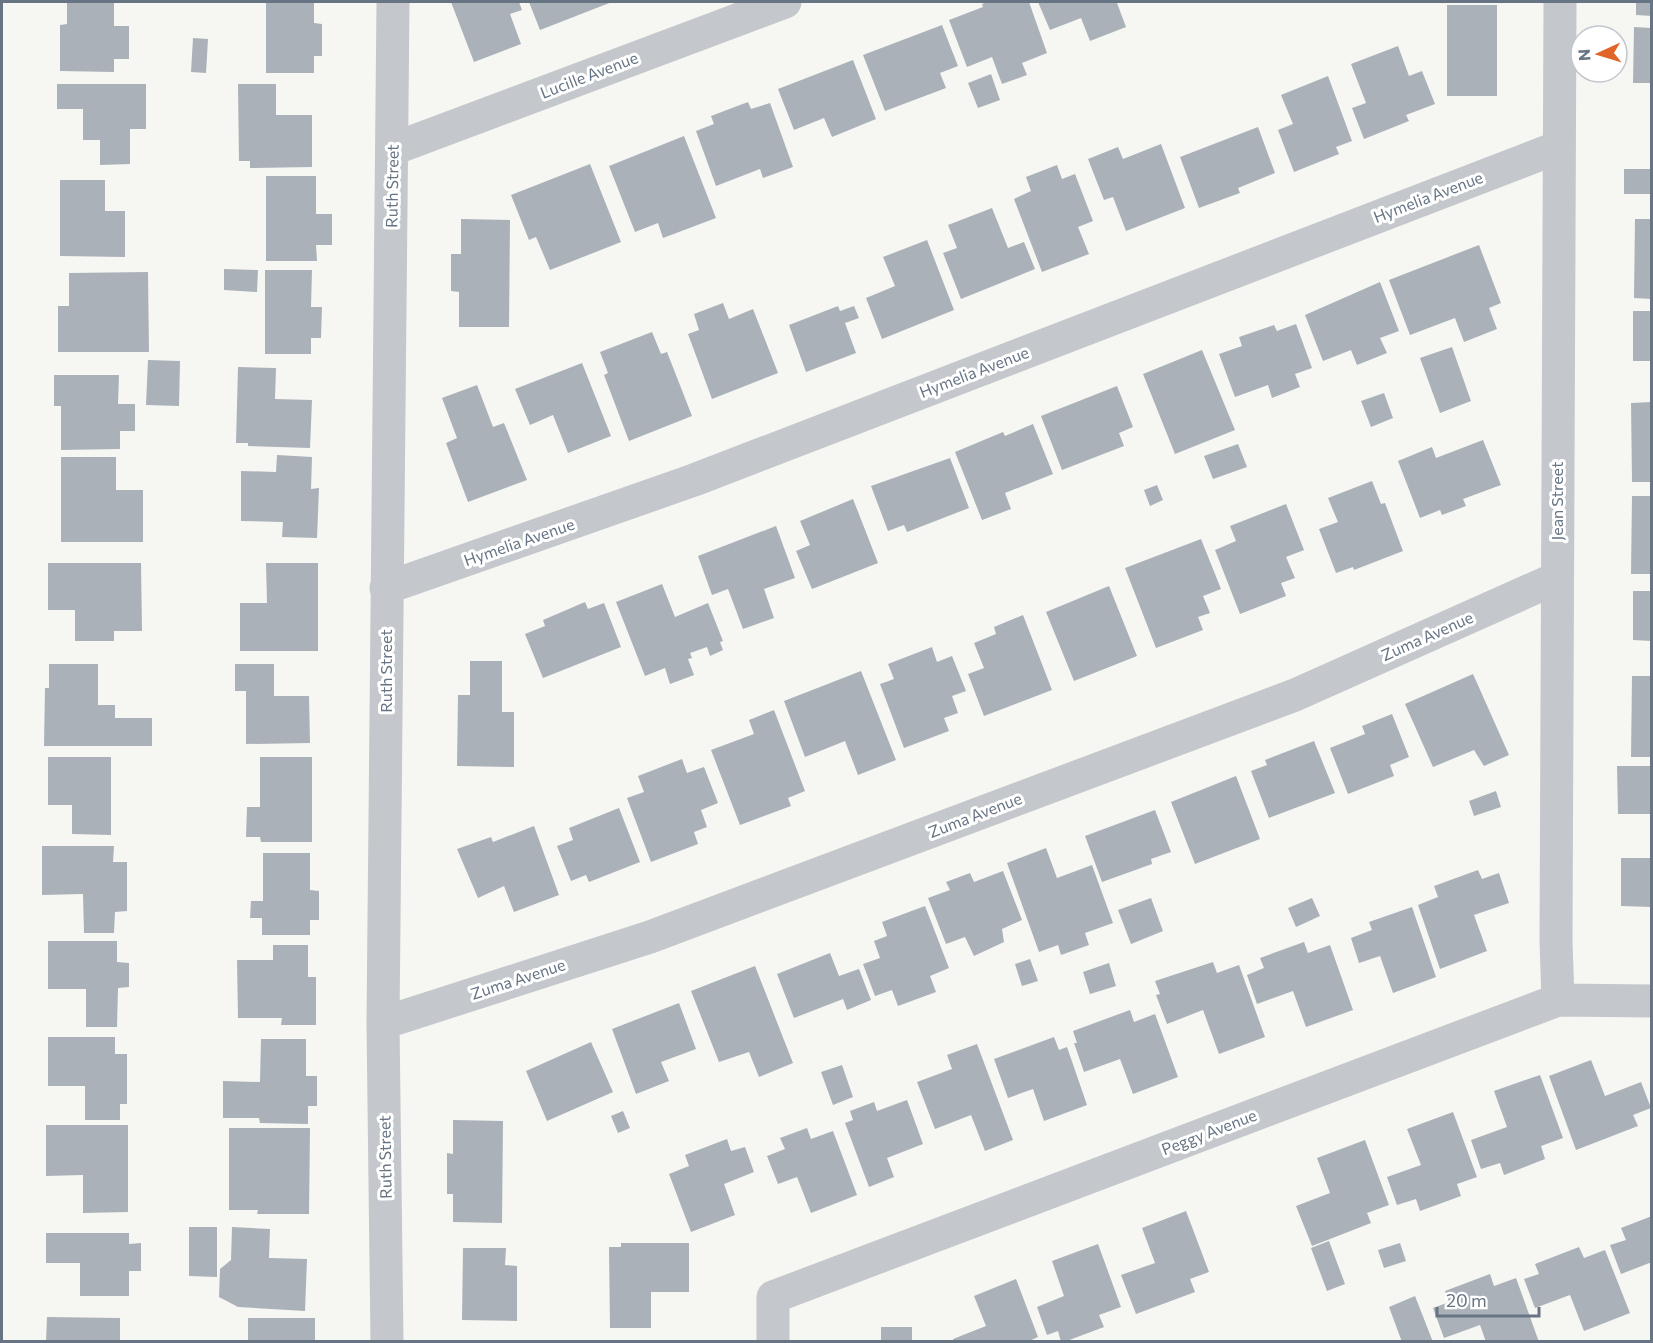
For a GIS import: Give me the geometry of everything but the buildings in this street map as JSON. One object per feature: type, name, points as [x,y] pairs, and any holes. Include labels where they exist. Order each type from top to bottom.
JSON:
[{"type":"street","name":"Ruth Street","points":[[387,1341],[383,1023],[393,2]]},
{"type":"street","name":"Lucille Avenue","points":[[393,149],[785,2]]},
{"type":"street","name":"Jean Street","points":[[1558,1000],[1556,941],[1560,2]]},
{"type":"street","name":"Hymelia Avenue","points":[[386,588],[694,480],[1559,147]]},
{"type":"street","name":"Zuma Avenue","points":[[383,1023],[650,937],[1295,695],[1557,578]]},
{"type":"street","name":"Peggy Avenue","points":[[773,1341],[773,1297],[1558,1000],[1652,1001]]}]
